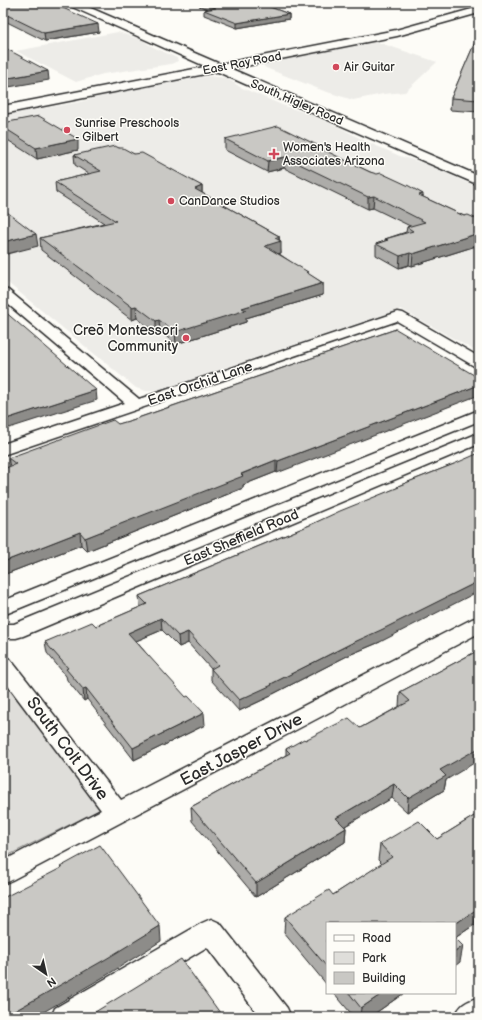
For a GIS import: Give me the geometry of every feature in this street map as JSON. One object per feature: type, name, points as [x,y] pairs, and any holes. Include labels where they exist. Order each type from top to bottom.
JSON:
[{"type":"main road","name":"East Ray Road","points":[[3,100],[396,23],[472,3]]},
{"type":"main road","name":"South Higley Road","points":[[74,4],[201,61],[479,181]]},
{"type":"main road","points":[[74,4],[92,4]]},
{"type":"main road","name":"East Ray Road","points":[[3,110],[397,33],[479,10]]},
{"type":"main road","name":"South Higley Road","points":[[226,56],[262,72]]},
{"type":"main road","points":[[432,160],[447,156]]},
{"type":"street","points":[[3,293],[136,404]]},
{"type":"street","name":"East Orchid Lane","points":[[3,450],[398,316],[479,363]]},
{"type":"street","name":"East Sheffield Road","points":[[3,608],[479,415]]},
{"type":"street","name":"East Sheffield Road","points":[[3,631],[16,631],[479,438]]},
{"type":"street","name":"East Jasper Drive","points":[[3,873],[479,624]]},
{"type":"street","name":"South Colt Drive","points":[[3,664],[118,814]]},
{"type":"street","points":[[65,1017],[211,931],[277,1017]]},
{"type":"street","points":[[469,1017],[479,1010]]},
{"type":"shaded area","points":[[118,32],[142,40],[151,46],[177,58],[178,61],[171,64],[103,74],[76,82],[16,51]]},
{"type":"shaded area","points":[[374,41],[437,62],[405,92],[383,94],[353,100],[324,91],[266,68],[263,65],[264,62],[324,52]]},
{"type":"shaded area","points":[[209,76],[227,78],[240,87],[282,105],[312,115],[365,141],[400,156],[426,164],[479,188],[479,353],[401,309],[157,391],[146,391],[136,388],[3,279],[3,115],[80,102],[118,92]]},
{"type":"green space","points":[[3,679],[101,809],[3,858]]},
{"type":"building","points":[[3,3],[52,3],[98,24],[44,33],[3,13]]},
{"type":"building","points":[[203,3],[259,3],[289,14],[237,23],[204,10],[216,8]]},
{"type":"building","points":[[476,33],[479,33],[479,100],[451,98],[475,42]]},
{"type":"building","points":[[3,47],[48,71],[3,79]]},
{"type":"building","points":[[39,116],[78,139],[36,148],[3,127],[3,123]]},
{"type":"building","points":[[278,126],[370,172],[377,174],[381,173],[423,194],[419,195],[464,216],[468,215],[479,220],[479,233],[413,254],[410,253],[400,256],[376,244],[388,240],[385,239],[413,231],[407,227],[425,222],[374,196],[368,197],[285,157],[268,161],[225,139]]},
{"type":"building","points":[[115,146],[123,148],[134,154],[142,153],[202,186],[195,189],[279,236],[275,238],[281,241],[265,246],[308,272],[306,272],[323,283],[242,308],[246,310],[175,332],[159,320],[156,321],[136,306],[132,307],[40,238],[116,221],[55,182],[101,171],[74,155]]},
{"type":"building","points":[[3,209],[36,234],[3,242]]},
{"type":"building","points":[[3,310],[96,390],[3,420]]},
{"type":"building","points":[[396,329],[479,378],[479,385],[278,461],[276,460],[241,474],[243,476],[85,538],[80,532],[3,562],[3,469],[16,464],[8,458],[113,420],[118,424],[132,420]]},
{"type":"building","points":[[479,453],[479,581],[350,644],[271,684],[272,685],[239,700],[211,669],[218,665],[188,632],[178,636],[161,618],[128,633],[186,697],[188,696],[204,713],[133,748],[86,688],[83,689],[66,669],[68,668],[45,642],[92,622],[96,626],[147,604],[139,596]]},
{"type":"building","points":[[479,650],[479,738],[477,740],[479,742],[479,748],[440,770],[446,776],[408,798],[394,784],[336,818],[346,828],[256,883],[191,807],[290,753],[286,749],[304,739],[305,740],[349,718],[360,728],[410,701],[400,692]]},
{"type":"building","points":[[479,813],[479,911],[477,909],[456,923],[456,922],[326,922],[326,966],[285,917],[329,890],[333,895],[392,857],[380,844],[419,821],[437,839]]},
{"type":"building","points":[[100,845],[160,926],[106,959],[3,1017],[3,898],[61,868],[60,867]]},
{"type":"building","points":[[456,939],[463,946],[456,951]]},
{"type":"building","points":[[181,959],[223,1017],[87,1017]]},
{"type":"building","points":[[350,994],[382,994],[361,1008]]},
{"type":"place","name":"Air Guitar","points":[[336,67]]},
{"type":"place","name":"Sunrise Preschools - Gilbert","points":[[67,130]]},
{"type":"place","name":"Women's Health Associates Arizona","points":[[274,154]]},
{"type":"place","name":"CanDance Studios","points":[[171,201]]},
{"type":"place","name":"Creō Montessori Community","points":[[186,338]]}]
